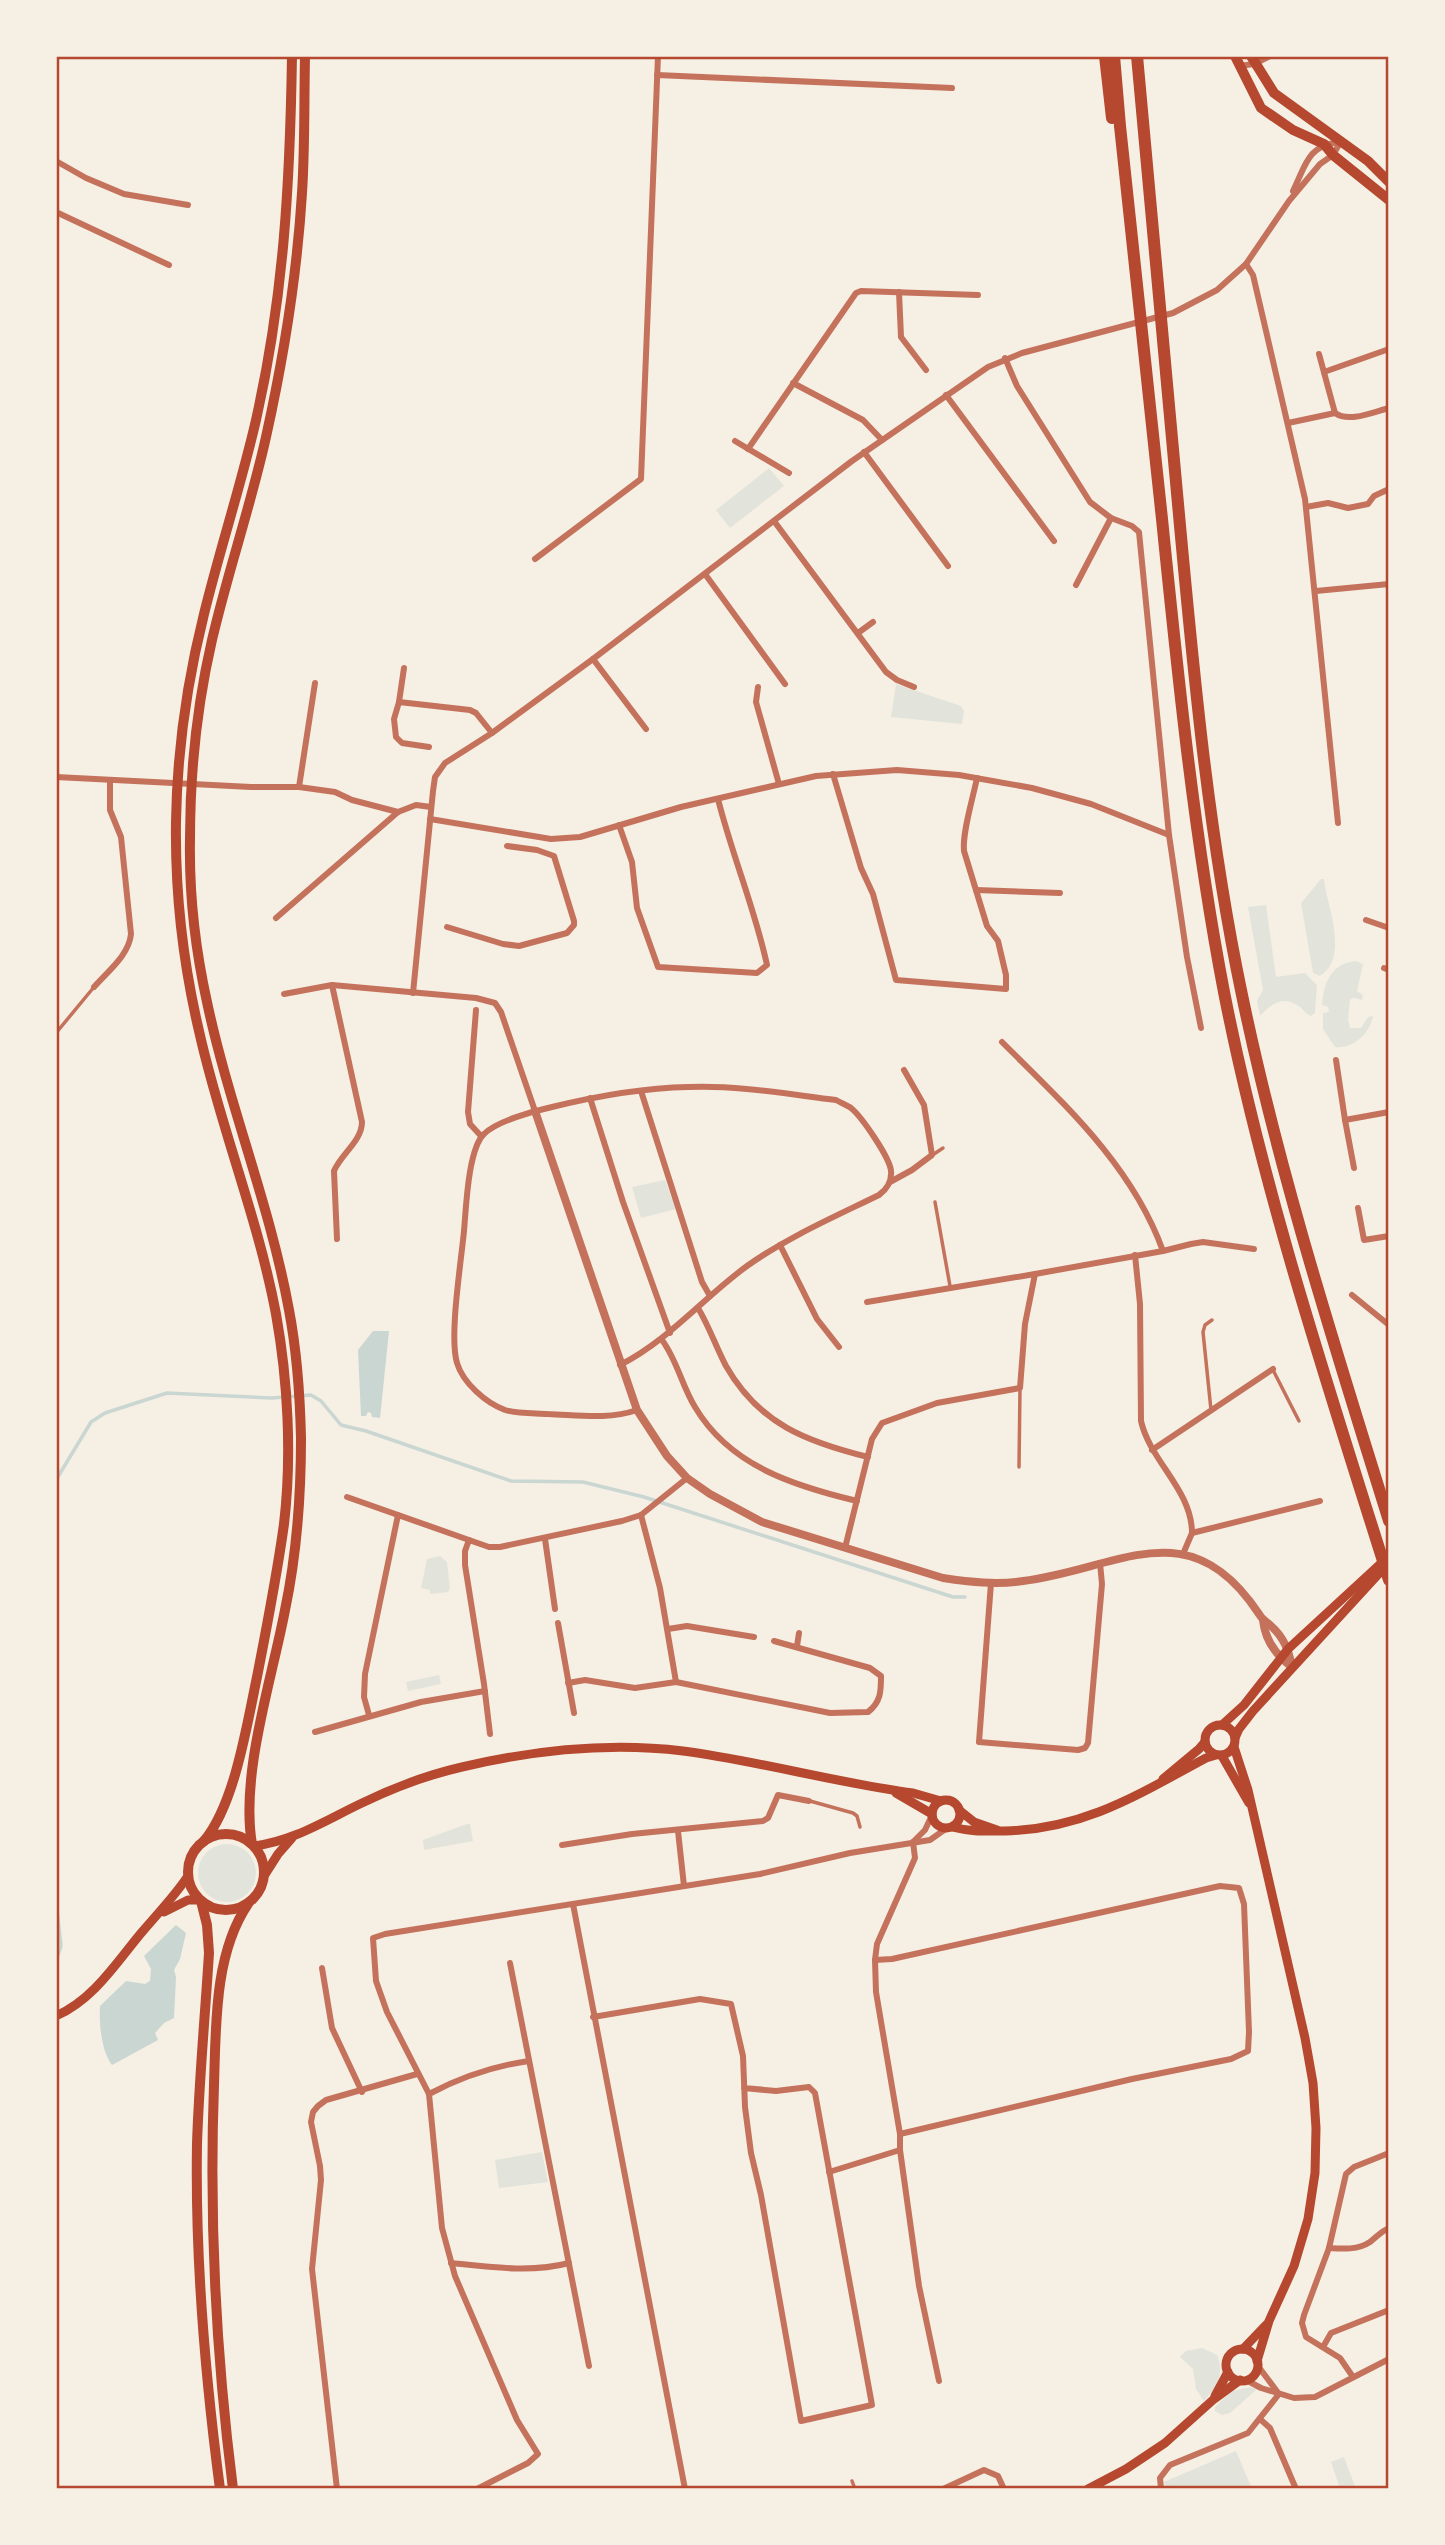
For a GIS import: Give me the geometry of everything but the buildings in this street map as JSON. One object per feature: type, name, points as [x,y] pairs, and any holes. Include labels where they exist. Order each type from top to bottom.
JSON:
[{"type":"highway","points":[[1105,56],[1110,115],[1120,126]]},
{"type":"highway","points":[[1114,56],[1185,733],[1204,880],[1222,980],[1242,1077],[1266,1170],[1389,1580]]},
{"type":"highway","points":[[1137,56],[1183,555],[1201,730],[1220,876],[1241,992],[1282,1166],[1327,1324],[1389,1521]]},
{"type":"main road","points":[[220,2489],[202,2320],[197,2230],[197,2143],[209,1953],[207,1925],[200,1901],[188,1876],[191,1857],[216,1825],[226,1800],[250,1710],[271,1608],[285,1520],[287,1432],[282,1358],[269,1283],[192,997],[179,909],[176,822],[189,684],[203,616],[255,425],[269,359],[287,221],[292,56]]},
{"type":"main road","points":[[264,1876],[262,1860],[253,1845],[249,1817],[251,1782],[286,1606],[296,1537],[301,1483],[301,1431],[296,1357],[283,1278],[206,1001],[193,918],[191,778],[202,687],[224,593],[265,442],[290,312],[303,190],[305,56]]},
{"type":"main road","points":[[1245,60],[1274,93],[1341,141],[1389,182]]},
{"type":"main road","points":[[1245,60],[1261,108],[1293,130],[1324,144],[1333,155],[1389,200]]},
{"type":"main road","points":[[1159,1783],[1199,1749],[1210,1729],[1222,1726],[1237,1713],[1288,1649],[1389,1559]]},
{"type":"main road","points":[[892,1790],[932,1815],[937,1825],[974,1832],[1043,1828],[1085,1818],[1132,1799],[1206,1758],[1219,1755],[1234,1743],[1244,1722],[1389,1559]]},
{"type":"main road","points":[[1088,2489],[1166,2443],[1214,2399],[1255,2373],[1269,2321],[1291,2275],[1308,2219],[1315,2173],[1313,2083],[1248,1790],[1231,1730],[1222,1726]]},
{"type":"main road","points":[[1205,1742],[1208,1750],[1219,1755],[1251,1808]]},
{"type":"main road","points":[[204,1841],[220,1834],[237,1835],[253,1845],[293,1837],[377,1796],[435,1774],[493,1760],[573,1749],[625,1748],[682,1751],[952,1801],[974,1822],[998,1831]]},
{"type":"main road","points":[[932,1815],[934,1806],[941,1801]]},
{"type":"main road","points":[[950,1827],[959,1818],[960,1810]]},
{"type":"main road","points":[[233,2489],[214,2292],[211,2151],[223,1971],[231,1934],[248,1904],[260,1891],[264,1876],[278,1854],[293,1837]]},
{"type":"main road","points":[[56,2016],[94,1990],[175,1896],[188,1876]]},
{"type":"main road","points":[[156,1917],[179,1904],[200,1901],[219,1910],[229,1911],[248,1904]]},
{"type":"main road","points":[[1243,2349],[1269,2321]]},
{"type":"main road","points":[[1214,2399],[1228,2372],[1227,2358],[1234,2350],[1243,2349],[1253,2353],[1257,2363]]},
{"type":"main road","points":[[1228,2372],[1232,2377],[1243,2380]]},
{"type":"street","points":[[535,559],[641,479],[658,56]]},
{"type":"street","points":[[1245,60],[1270,56]]},
{"type":"street","points":[[657,75],[952,88]]},
{"type":"street","points":[[1289,201],[1312,151],[1324,144],[1341,141]]},
{"type":"street","points":[[413,993],[431,807],[435,777],[439,768],[593,659],[864,452],[1005,358],[1173,313],[1217,290],[1247,264],[1289,201],[1320,164],[1333,155],[1341,141]]},
{"type":"street","points":[[56,161],[86,178],[124,194],[188,205]]},
{"type":"street","points":[[56,212],[169,265]]},
{"type":"street","points":[[1247,264],[1253,275],[1306,507],[1338,823]]},
{"type":"street","points":[[900,292],[901,337],[926,370]]},
{"type":"street","points":[[748,449],[856,293],[978,295]]},
{"type":"street","points":[[1324,372],[1389,349]]},
{"type":"street","points":[[1319,354],[1335,413],[1341,418],[1389,408]]},
{"type":"street","points":[[1005,358],[1017,386],[1090,502],[1111,518],[1132,526],[1139,532],[1169,835],[1187,957],[1201,1028]]},
{"type":"street","points":[[793,383],[863,420],[882,440]]},
{"type":"street","points":[[946,395],[1054,541]]},
{"type":"street","points":[[1288,423],[1335,413]]},
{"type":"street","points":[[734,441],[789,473]]},
{"type":"street","points":[[864,452],[948,566]]},
{"type":"street","points":[[1306,507],[1328,503],[1348,508],[1358,506],[1368,503],[1374,496],[1389,489]]},
{"type":"street","points":[[1076,585],[1111,518]]},
{"type":"street","points":[[774,521],[886,672],[914,687]]},
{"type":"street","points":[[705,574],[785,684]]},
{"type":"street","points":[[1316,591],[1389,584]]},
{"type":"street","points":[[858,632],[873,622]]},
{"type":"street","points":[[593,659],[646,729]]},
{"type":"street","points":[[404,668],[394,719],[396,737],[402,743],[429,747]]},
{"type":"street","points":[[299,787],[314,683]]},
{"type":"street","points":[[758,687],[756,702],[779,784]]},
{"type":"street","points":[[399,702],[470,710],[477,713],[492,733]]},
{"type":"street","points":[[430,819],[551,839],[580,837],[779,784],[833,774],[910,771],[977,778],[1032,788],[1091,804],[1169,835]]},
{"type":"street","points":[[833,774],[861,868],[873,894],[896,980],[1006,989],[1006,975],[998,941],[987,926],[964,851],[963,840],[977,778]]},
{"type":"street","points":[[56,777],[299,787],[335,792],[352,800],[397,812]]},
{"type":"street","points":[[94,987],[124,953],[131,933],[121,836],[110,810],[110,780]]},
{"type":"street","points":[[619,825],[632,862],[637,908],[658,968],[757,973],[768,965],[718,799]]},
{"type":"street","points":[[276,918],[397,812],[416,805],[431,807]]},
{"type":"street","points":[[447,927],[513,946],[562,935],[571,930],[574,921],[554,856],[537,850],[507,846]]},
{"type":"street","points":[[976,890],[1060,894]]},
{"type":"street","points":[[1366,920],[1389,928]]},
{"type":"street","points":[[332,985],[362,1122],[359,1136],[337,1163],[334,1171],[337,1238]]},
{"type":"street","points":[[284,994],[332,985],[451,996],[495,1003],[535,1111],[637,1410],[667,1456],[687,1478],[736,1510],[762,1521],[943,1578],[991,1583],[1023,1581],[1149,1552],[1183,1554],[1204,1562],[1227,1576],[1244,1592],[1288,1649],[1292,1667]]},
{"type":"street","points":[[476,1010],[468,1112],[470,1124],[481,1136]]},
{"type":"street","points":[[1002,1042],[1105,1148],[1156,1233],[1163,1251]]},
{"type":"street","points":[[1336,1060],[1354,1168]]},
{"type":"street","points":[[620,1365],[662,1340],[747,1266],[780,1245],[879,1195],[890,1182],[932,1155],[924,1105],[904,1070]]},
{"type":"street","points":[[637,1410],[609,1417],[506,1410],[484,1398],[468,1382],[457,1364],[456,1318],[465,1220],[474,1152],[481,1136],[491,1128],[535,1111],[590,1098],[690,1087],[750,1089],[836,1100],[849,1106],[858,1115],[888,1161],[891,1170],[890,1182]]},
{"type":"street","points":[[641,1091],[702,1282],[710,1296]]},
{"type":"street","points":[[590,1098],[623,1202],[670,1333]]},
{"type":"street","points":[[1345,1121],[1389,1112]]},
{"type":"street","points":[[1358,1209],[1364,1240],[1389,1236]]},
{"type":"street","points":[[867,1302],[1203,1242],[1254,1249]]},
{"type":"street","points":[[780,1245],[817,1320],[839,1347]]},
{"type":"street","points":[[1135,1255],[1140,1304],[1141,1421],[1152,1450],[1190,1510],[1192,1533],[1183,1554]]},
{"type":"street","points":[[845,1548],[875,1432],[881,1423],[895,1416],[937,1404],[1020,1388],[1025,1324],[1035,1274]]},
{"type":"street","points":[[1352,1295],[1389,1325]]},
{"type":"street","points":[[698,1308],[727,1367],[741,1389],[760,1409],[781,1426],[799,1435],[822,1445],[868,1457]]},
{"type":"street","points":[[662,1340],[669,1349],[679,1377],[695,1407],[711,1431],[726,1445],[747,1461],[778,1477],[813,1490],[857,1501]]},
{"type":"street","points":[[1152,1450],[1273,1369]]},
{"type":"street","points":[[347,1497],[489,1547],[500,1547],[545,1539],[641,1515],[687,1478]]},
{"type":"street","points":[[1192,1533],[1320,1501]]},
{"type":"street","points":[[369,1715],[363,1697],[365,1674],[398,1515]]},
{"type":"street","points":[[641,1515],[660,1588],[676,1682]]},
{"type":"street","points":[[545,1539],[555,1609]]},
{"type":"street","points":[[469,1540],[465,1551],[465,1565],[490,1734]]},
{"type":"street","points":[[991,1583],[979,1742],[1078,1750],[1085,1748],[1088,1743],[1102,1584],[1100,1563]]},
{"type":"street","points":[[1263,1620],[1264,1629],[1280,1658],[1292,1667]]},
{"type":"street","points":[[558,1623],[573,1713]]},
{"type":"street","points":[[668,1629],[688,1626],[754,1636]]},
{"type":"street","points":[[797,1646],[799,1633]]},
{"type":"street","points":[[568,1683],[585,1680],[635,1688],[676,1682],[830,1713],[868,1712],[876,1706],[881,1695],[881,1676],[870,1668],[774,1641]]},
{"type":"street","points":[[315,1732],[421,1702],[485,1690]]},
{"type":"street","points":[[562,1844],[763,1821],[768,1818],[778,1794],[809,1801]]},
{"type":"street","points":[[913,1842],[925,1830],[932,1815]]},
{"type":"street","points":[[477,2489],[528,2463],[538,2454],[517,2420],[455,2276],[442,2228],[429,2094],[387,2012],[376,1980],[373,1938],[760,1874],[850,1853],[929,1840],[950,1827]]},
{"type":"street","points":[[678,1831],[684,1886]]},
{"type":"street","points":[[913,1842],[915,1858],[877,1944],[876,1992],[900,2134],[919,2286],[939,2381]]},
{"type":"street","points":[[875,1960],[892,1959],[1220,1886],[1238,1888],[1244,1904],[1248,2051],[1231,2059],[1132,2079],[900,2134]]},
{"type":"street","points":[[573,1904],[685,2489]]},
{"type":"street","points":[[510,1963],[589,2366]]},
{"type":"street","points":[[322,1968],[332,2028],[362,2092]]},
{"type":"street","points":[[593,2017],[700,1999],[731,2004],[743,2056],[744,2088],[751,2153],[761,2195],[801,2421],[872,2405],[813,2089],[776,2091],[744,2088]]},
{"type":"street","points":[[429,2094],[456,2080],[500,2065],[529,2061]]},
{"type":"street","points":[[337,2489],[312,2269],[321,2180],[311,2122],[313,2112],[326,2101],[417,2074]]},
{"type":"street","points":[[829,2172],[900,2150]]},
{"type":"street","points":[[1353,2377],[1340,2358],[1306,2337],[1302,2323],[1329,2248],[1346,2174],[1354,2167],[1389,2153]]},
{"type":"street","points":[[1329,2248],[1353,2249],[1370,2242],[1379,2232],[1389,2228]]},
{"type":"street","points":[[451,2263],[503,2268],[569,2263]]},
{"type":"street","points":[[1323,2347],[1331,2333],[1389,2310]]},
{"type":"street","points":[[1243,2380],[1294,2398],[1315,2397],[1389,2359]]},
{"type":"street","points":[[1257,2363],[1279,2394]]},
{"type":"street","points":[[1161,2489],[1160,2478],[1170,2465],[1248,2433],[1279,2394]]},
{"type":"street","points":[[1261,2420],[1270,2428],[1296,2489]]},
{"type":"street","points":[[943,2489],[984,2470],[998,2476],[1004,2489]]},
{"type":"street","points":[[492,2481],[496,2489]]},
{"type":"lane","points":[[56,1033],[94,987]]},
{"type":"lane","points":[[932,1155],[943,1148]]},
{"type":"lane","points":[[935,1202],[950,1286]]},
{"type":"lane","points":[[1211,1410],[1203,1332],[1205,1325],[1212,1320]]},
{"type":"lane","points":[[1273,1369],[1299,1421]]},
{"type":"lane","points":[[1019,1467],[1020,1388]]},
{"type":"lane","points":[[809,1801],[853,1813],[857,1816],[860,1827]]},
{"type":"lane","points":[[852,2481],[855,2489]]},
{"type":"shaded area","points":[[769,468],[784,486],[730,528],[716,510]]},
{"type":"shaded area","points":[[896,684],[961,706],[964,711],[962,724],[891,717]]},
{"type":"shaded area","points":[[1321,879],[1324,879],[1335,944],[1334,957],[1329,968],[1320,976],[1313,973],[1301,903]]},
{"type":"shaded area","points":[[1266,905],[1276,977],[1305,973],[1317,985],[1315,1013],[1311,1016],[1292,1002],[1281,1001],[1260,1016],[1257,1001],[1263,990],[1248,907]]},
{"type":"shaded area","points":[[1356,961],[1363,964],[1357,991],[1363,995],[1362,1000],[1350,999],[1350,1028],[1361,1028],[1367,1018],[1373,1016],[1360,1039],[1349,1045],[1335,1047],[1323,1029],[1323,1013],[1329,1012],[1328,1007],[1322,1005],[1324,989],[1334,970]]},
{"type":"shaded area","points":[[665,1180],[676,1209],[641,1218],[632,1187]]},
{"type":"shaded area","points":[[373,1331],[389,1331],[380,1418],[372,1417],[368,1412],[366,1416],[361,1416],[358,1350]]},
{"type":"shaded area","points":[[440,1556],[447,1562],[450,1588],[448,1592],[430,1594],[430,1590],[421,1588],[427,1559]]},
{"type":"shaded area","points":[[439,1675],[441,1684],[408,1691],[406,1682]]},
{"type":"shaded area","points":[[470,1824],[473,1841],[424,1850],[423,1840]]},
{"type":"shaded area","points":[[227,1844],[243,1849],[251,1857],[256,1873],[251,1889],[243,1897],[227,1902],[211,1897],[203,1889],[198,1873],[203,1857],[211,1849]]},
{"type":"shaded area","points":[[176,1925],[186,1933],[180,1959],[174,1970],[174,2018],[164,2023],[155,2033],[158,2040],[112,2065],[103,2044],[100,2006],[126,1981],[145,1984],[150,1981],[151,1969],[144,1956]]},
{"type":"shaded area","points":[[542,2152],[548,2182],[499,2188],[495,2160]]},
{"type":"shaded area","points":[[1202,2348],[1217,2355],[1220,2368],[1216,2385],[1204,2401],[1196,2389],[1193,2369],[1180,2357],[1186,2351]]},
{"type":"shaded area","points":[[1250,2387],[1257,2389],[1230,2413],[1222,2415],[1215,2411],[1215,2407],[1232,2391]]},
{"type":"shaded area","points":[[1236,2451],[1252,2489],[1165,2489],[1164,2482]]},
{"type":"shaded area","points":[[1344,2457],[1356,2489],[1340,2489],[1331,2462]]},
{"type":"waterway","points":[[56,1480],[91,1422],[105,1413],[167,1393],[272,1398],[311,1395],[321,1401],[341,1425],[366,1431],[511,1481],[583,1482],[644,1497],[953,1597],[965,1597]]},
{"type":"waterway","points":[[56,1902],[61,1946],[56,1961]]}]
